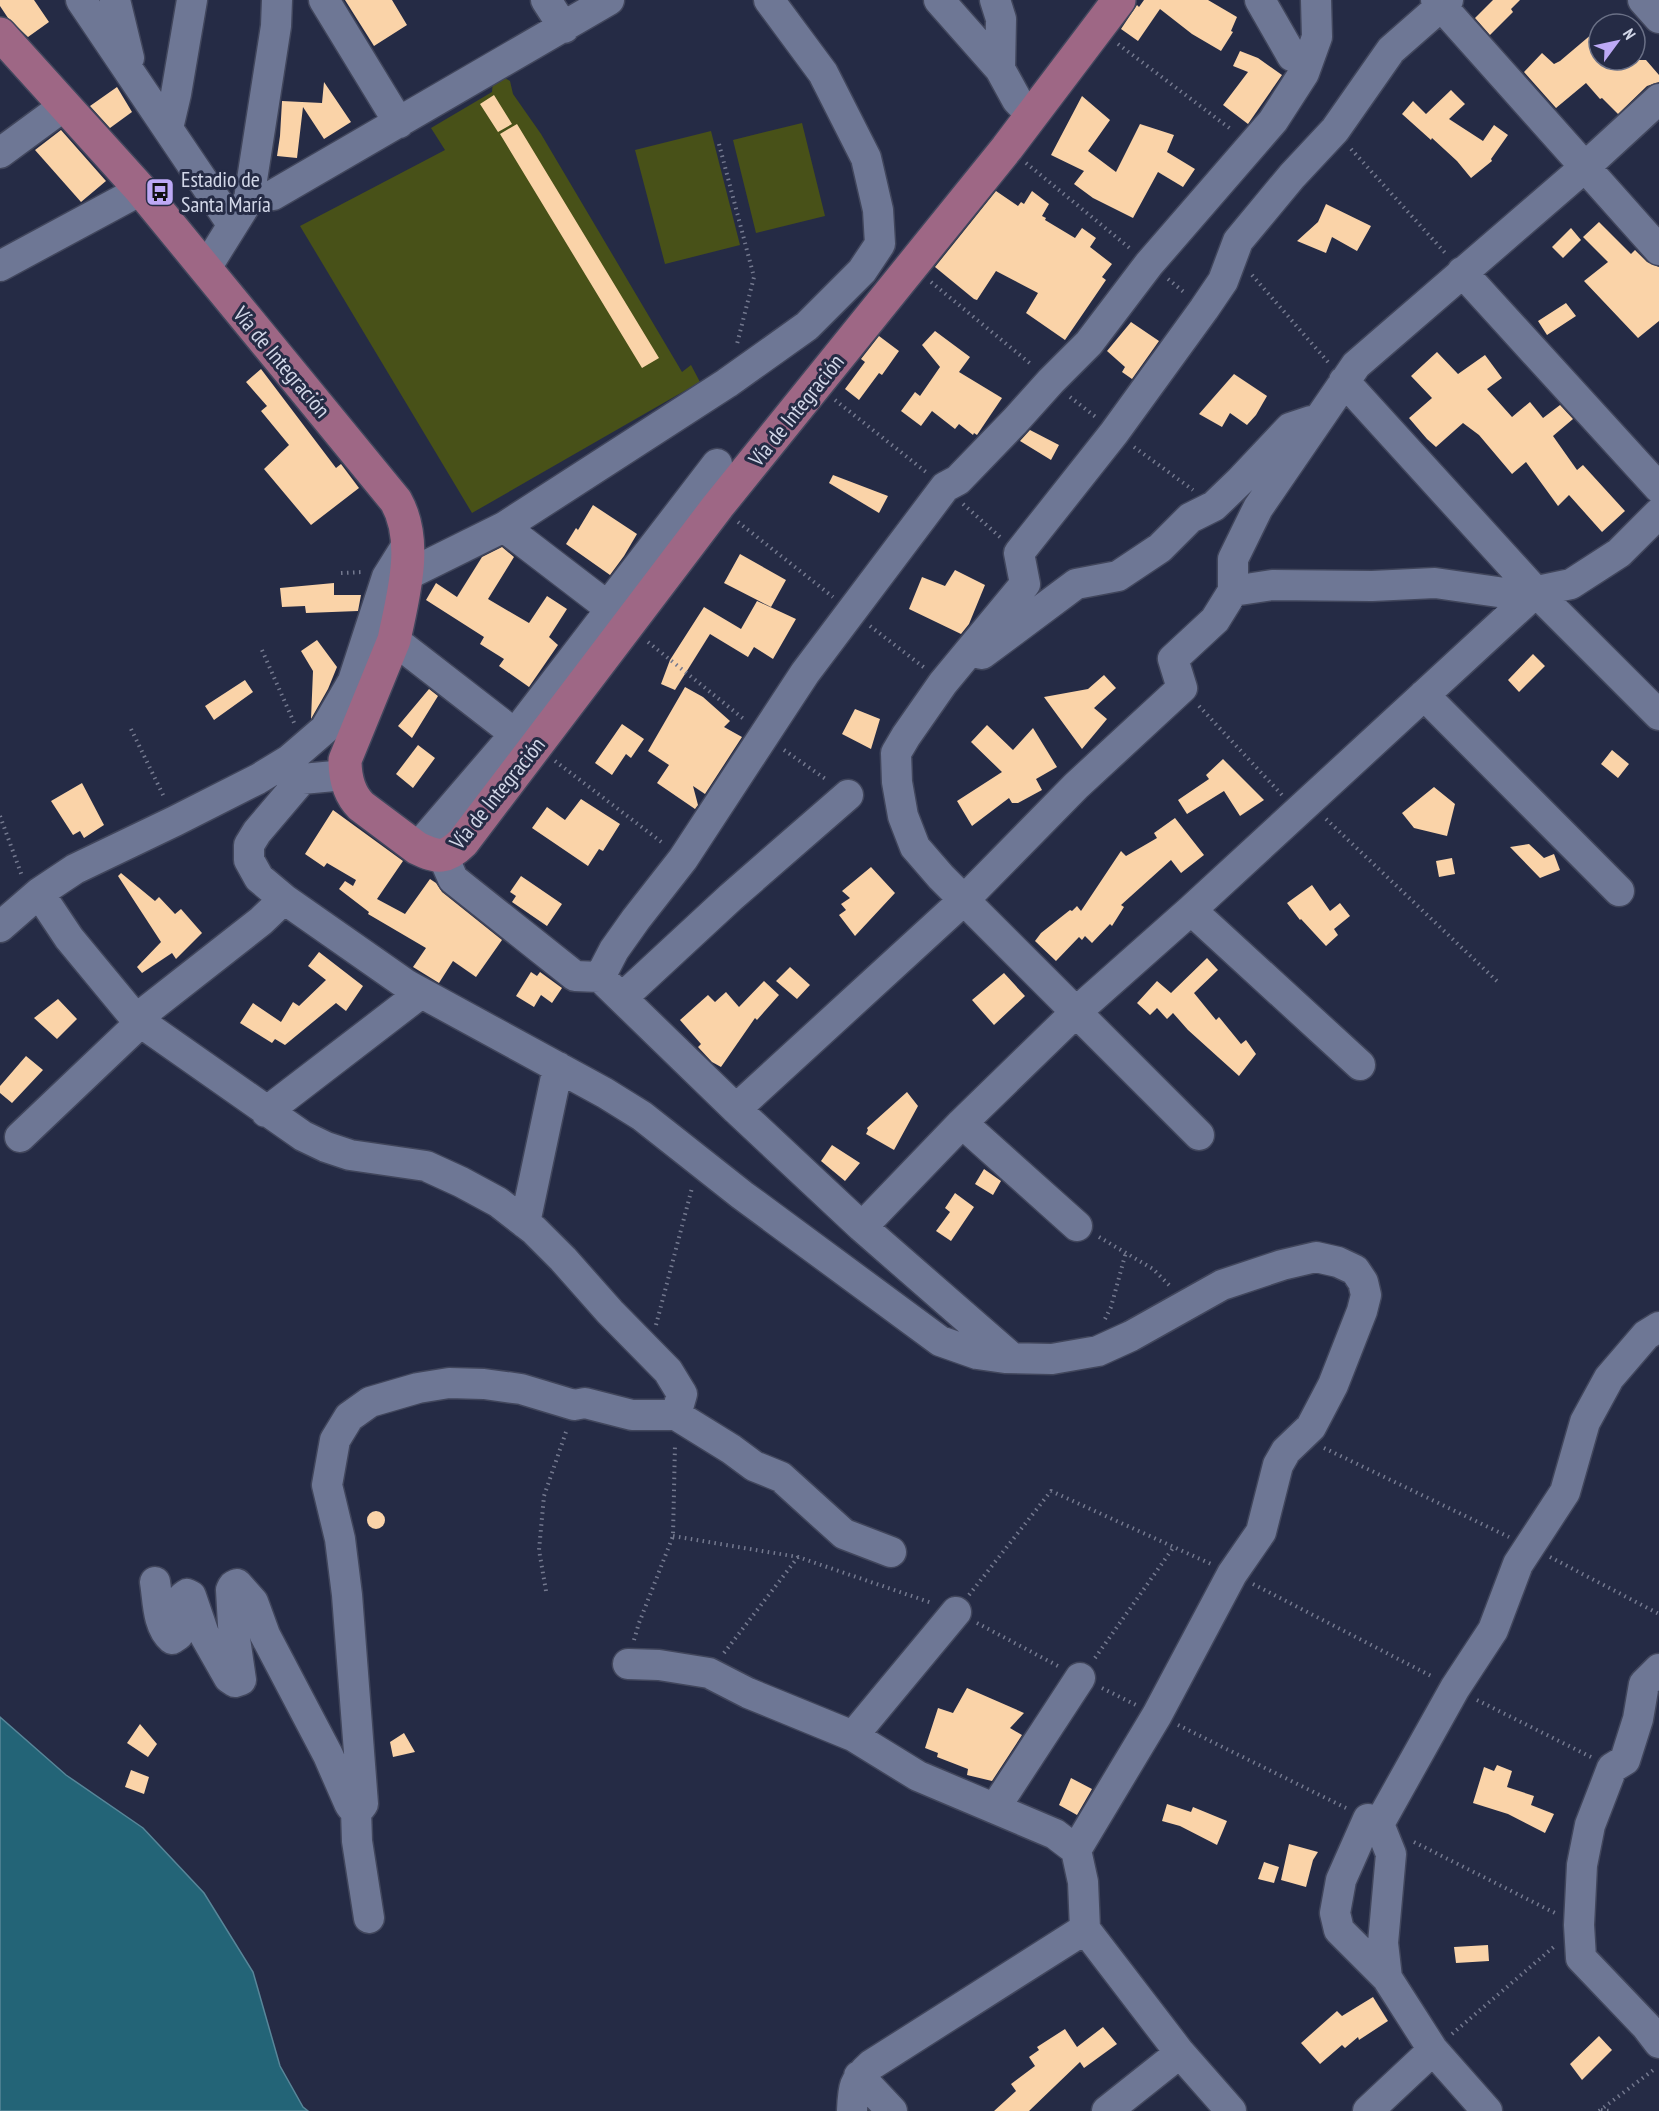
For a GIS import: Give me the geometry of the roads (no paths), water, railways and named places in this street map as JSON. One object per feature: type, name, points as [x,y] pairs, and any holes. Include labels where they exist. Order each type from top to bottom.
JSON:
[{"type":"main road","name":"Vía de Integración","points":[[0,34],[141,190],[396,501],[405,523],[407,560],[394,640],[345,760],[345,775],[352,794],[361,806],[430,852],[456,849],[463,842],[525,740],[620,618],[718,507],[817,385],[1007,148],[1119,0]]},
{"type":"street","points":[[81,0],[232,225]]},
{"type":"street","points":[[115,0],[135,80]]},
{"type":"street","points":[[168,128],[192,0]]},
{"type":"street","points":[[206,268],[249,199],[276,26],[277,0]]},
{"type":"street","points":[[324,0],[399,123]]},
{"type":"street","points":[[546,0],[564,28]]},
{"type":"street","points":[[249,199],[273,195],[609,0]]},
{"type":"street","points":[[0,927],[35,896],[75,869],[176,821],[258,778],[289,760],[325,729],[354,681],[387,577],[407,560],[504,527],[727,383],[807,326],[862,272],[880,244],[878,210],[866,158],[823,73],[769,0]]},
{"type":"street","points":[[939,0],[1000,69],[1017,100],[1032,116]]},
{"type":"street","points":[[995,0],[1001,19],[1000,69]]},
{"type":"street","points":[[1260,0],[1292,56]]},
{"type":"street","points":[[600,976],[614,950],[683,859],[805,673],[945,487],[958,480],[1089,343],[1149,264],[1273,121],[1304,73],[1317,37],[1316,0]]},
{"type":"street","points":[[1643,0],[1659,18]]},
{"type":"street","points":[[1199,1135],[1075,1013],[965,899],[941,878],[915,847],[903,816],[897,782],[896,753],[943,682],[1025,584],[1019,553],[1121,423],[1204,309],[1223,281],[1238,241],[1292,176],[1335,130],[1391,50],[1442,2],[1659,250]]},
{"type":"street","points":[[736,1109],[965,899],[1076,786],[1182,688],[1173,658],[1215,620],[1233,591],[1233,559],[1258,508],[1356,365],[1585,167],[1659,99]]},
{"type":"street","points":[[0,153],[64,106]]},
{"type":"street","points":[[5,252],[141,190]]},
{"type":"street","points":[[1462,272],[1659,488]]},
{"type":"street","points":[[1344,381],[1536,592],[1659,715]]},
{"type":"street","points":[[943,682],[1076,584],[1118,576],[1160,548],[1190,518],[1214,506],[1290,428],[1318,418]]},
{"type":"street","points":[[620,618],[614,598],[717,464]]},
{"type":"street","points":[[1233,591],[1272,585],[1372,586],[1435,583],[1519,595],[1536,592],[1570,584],[1619,553],[1659,513]]},
{"type":"street","points":[[504,527],[620,618]]},
{"type":"street","points":[[862,1227],[962,1123],[1075,1013],[1191,910],[1536,592]]},
{"type":"street","points":[[394,640],[525,740]]},
{"type":"street","points":[[1424,695],[1619,891]]},
{"type":"street","points":[[345,775],[302,779],[257,832],[249,845],[249,860],[259,878],[284,899],[407,985],[558,1067],[642,1116],[742,1195],[940,1341],[977,1354],[1011,1358],[1052,1359],[1082,1354],[1098,1351],[1131,1336],[1222,1284],[1282,1265],[1316,1257],[1338,1262],[1355,1270],[1363,1282],[1366,1295],[1334,1385],[1311,1428],[1286,1451],[1282,1458],[1261,1532],[1232,1574],[1157,1715],[1076,1850]]},
{"type":"street","points":[[622,998],[731,897],[848,795]]},
{"type":"street","points":[[430,852],[453,879],[574,976],[600,976],[736,1109],[862,1227],[1011,1358]]},
{"type":"street","points":[[35,896],[139,1021],[266,1112],[303,1136],[326,1147],[350,1155],[426,1166],[498,1203],[525,1223],[563,1258],[610,1312],[668,1371],[682,1395],[676,1415]]},
{"type":"street","points":[[20,1137],[139,1021],[261,921],[284,899]]},
{"type":"street","points":[[1191,910],[1360,1065]]},
{"type":"street","points":[[266,1112],[421,993]]},
{"type":"street","points":[[525,1223],[558,1067]]},
{"type":"street","points":[[962,1123],[1077,1226]]},
{"type":"street","points":[[1487,2111],[1433,2050],[1387,1978],[1340,1930],[1335,1913],[1341,1880],[1373,1822],[1493,1630],[1518,1564],[1566,1492],[1585,1422],[1609,1378],[1646,1335],[1659,1327]]},
{"type":"street","points":[[356,1810],[363,1804],[347,1595],[340,1539],[327,1485],[334,1440],[349,1417],[370,1402],[449,1383],[484,1384],[521,1389],[574,1405],[585,1403],[632,1416],[676,1415],[731,1449],[754,1467],[781,1478],[844,1534],[891,1552]]},
{"type":"street","points":[[155,1582],[160,1617],[166,1634],[172,1639],[178,1635],[183,1597],[187,1594],[191,1596],[204,1634],[229,1678],[235,1682],[241,1680],[241,1672],[233,1624],[231,1590],[237,1584],[242,1587],[252,1602],[265,1635],[328,1755],[349,1803],[356,1810]]},
{"type":"street","points":[[853,1736],[956,1612]]},
{"type":"street","points":[[628,1664],[659,1665],[709,1672],[748,1693],[853,1736],[918,1776],[1055,1834],[1076,1850],[1083,1882],[1085,1929],[1180,2053],[1231,2111]]},
{"type":"street","points":[[1659,1669],[1644,1684],[1638,1719],[1624,1760],[1612,1768],[1590,1825],[1582,1865],[1579,1925],[1581,1959],[1646,2026],[1659,2043]]},
{"type":"street","points":[[995,1808],[1080,1678]]},
{"type":"street","points":[[356,1810],[357,1841],[369,1918]]},
{"type":"street","points":[[1373,1822],[1391,1854],[1383,1942],[1387,1978]]},
{"type":"street","points":[[852,2111],[853,2090],[859,2076],[871,2065],[1085,1929]]},
{"type":"street","points":[[1368,2111],[1433,2050]]},
{"type":"street","points":[[1107,2111],[1180,2053]]},
{"type":"street","points":[[859,2076],[892,2111]]},
{"type":"water","points":[[0,1717],[66,1775],[143,1828],[204,1893],[253,1972],[280,2066],[303,2107],[308,2111],[0,2111]]},
{"type":"place","name":"Estadio de Santa María","points":[[160,192]]}]
